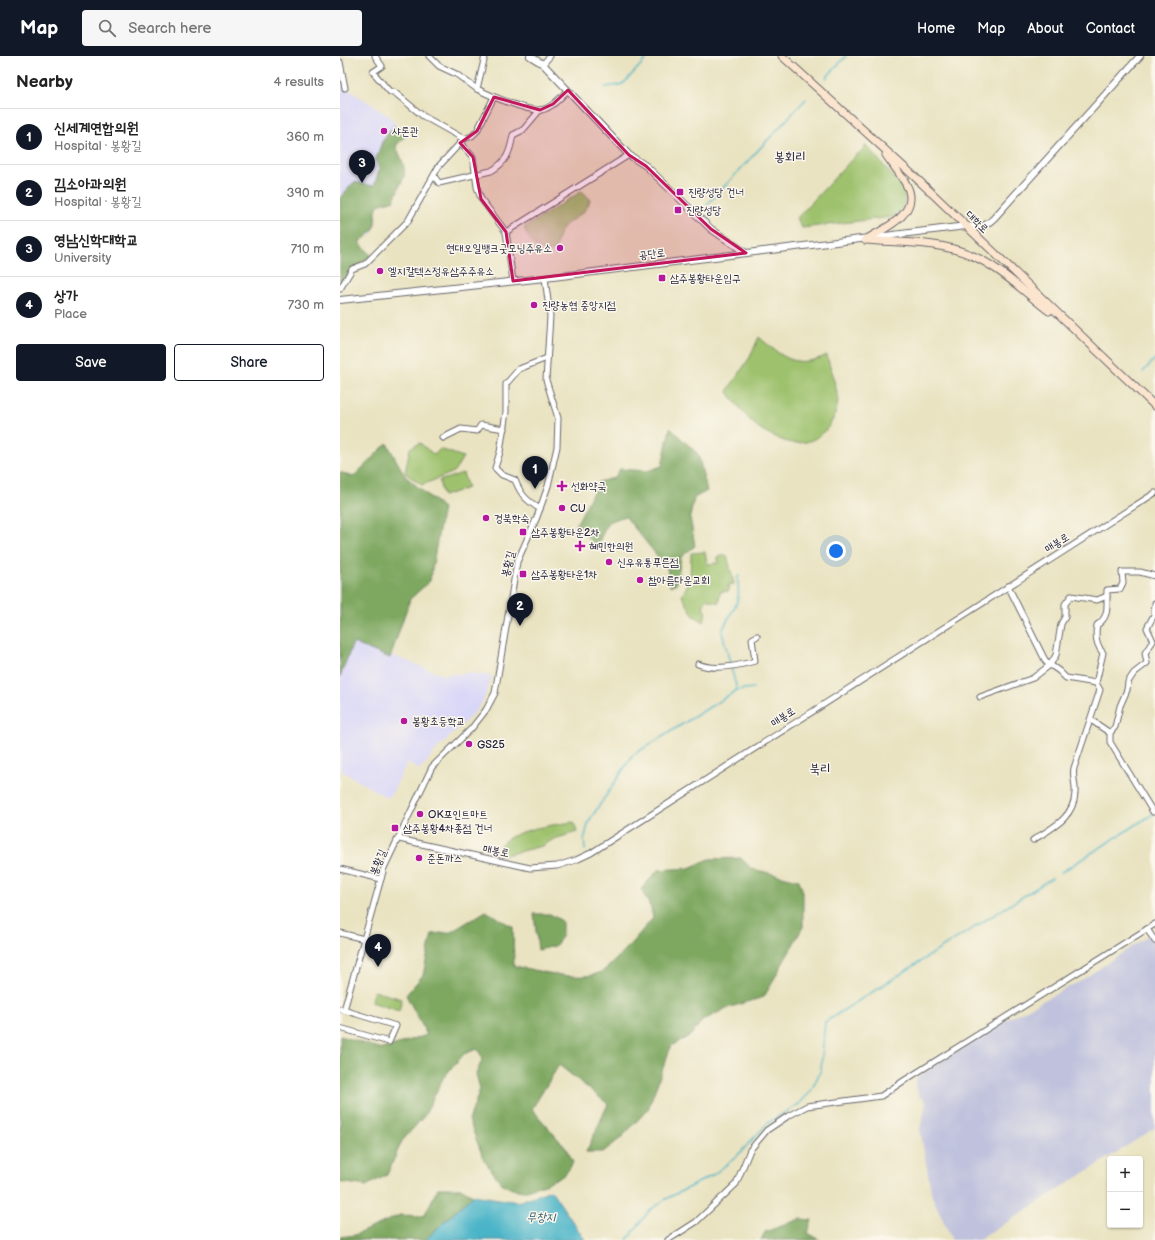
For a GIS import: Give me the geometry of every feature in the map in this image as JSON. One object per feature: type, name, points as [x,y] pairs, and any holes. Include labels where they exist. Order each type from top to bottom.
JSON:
[{"type":"main road","name":"대학로","points":[[782,56],[966,226],[1155,406]]},
{"type":"main road","points":[[865,240],[896,222],[909,206],[910,198],[908,189],[879,145]]},
{"type":"main road","points":[[865,240],[930,245],[972,255],[1000,272],[1077,332]]},
{"type":"street","points":[[375,56],[382,66],[373,72],[390,92],[394,92],[423,116],[462,141],[473,157],[474,173],[481,200],[506,232],[513,281]]},
{"type":"street","points":[[429,56],[439,66],[456,74],[494,97],[540,110]]},
{"type":"street","points":[[477,88],[485,56]]},
{"type":"street","points":[[530,56],[543,64],[629,155],[646,166],[711,228],[746,253]]},
{"type":"street","points":[[543,64],[550,56]]},
{"type":"street","name":"공단로","points":[[340,300],[545,278],[865,240],[966,226],[981,228],[987,226],[1140,56]]},
{"type":"street","points":[[340,62],[345,88]]},
{"type":"street","points":[[434,176],[439,183],[474,173],[491,171],[506,160],[513,135],[523,130],[540,110],[553,104],[568,90]]},
{"type":"street","points":[[340,289],[352,269],[365,264],[408,221],[434,176],[438,166],[462,141],[472,136],[477,131],[494,97]]},
{"type":"street","points":[[506,232],[629,155]]},
{"type":"street","name":"봉황길","points":[[342,1010],[384,868],[432,767],[471,729],[492,700],[495,693],[517,562],[540,509],[555,459],[558,428],[556,410],[546,380],[550,316],[545,278]]},
{"type":"street","points":[[540,509],[525,500],[520,494],[515,480],[502,475],[495,468],[504,429],[506,412],[506,384],[520,368],[547,358]]},
{"type":"street","points":[[443,438],[461,429],[476,431],[481,425],[504,429]]},
{"type":"street","name":"매봉로","points":[[398,840],[530,868],[557,866],[583,857],[1155,493]]},
{"type":"street","points":[[1033,840],[1061,823],[1071,811],[1076,793],[1072,776],[1100,690],[1096,683],[1103,653],[1097,647],[1096,632],[1097,625],[1103,621],[1109,604],[1107,596],[1108,590],[1120,589],[1123,583],[1122,572],[1140,572],[1155,576]]},
{"type":"street","points":[[1008,586],[1046,662],[1066,678],[1096,683]]},
{"type":"street","points":[[980,697],[1034,678],[1050,664],[1056,655],[1067,599],[1071,596],[1097,600],[1107,596]]},
{"type":"street","points":[[1153,812],[1110,742],[1110,733],[1116,727],[1120,706],[1127,690],[1128,682],[1134,673],[1147,663],[1145,653],[1153,641],[1147,628],[1154,616],[1155,602]]},
{"type":"street","points":[[698,664],[705,667],[733,666],[756,661],[752,639],[757,636]]},
{"type":"street","points":[[1090,720],[1110,733]]},
{"type":"street","points":[[340,869],[381,879]]},
{"type":"street","points":[[668,1240],[696,1222],[736,1184],[750,1150],[767,1130],[788,1116],[807,1106],[861,1097],[873,1098],[886,1093],[1155,924]]},
{"type":"street","points":[[1147,929],[1155,941]]},
{"type":"street","points":[[340,933],[364,939]]},
{"type":"street","points":[[340,1028],[389,1042],[396,1026],[342,1010]]},
{"type":"highlighted area","points":[[568,90],[629,155],[646,166],[711,229],[746,253],[513,281],[506,232],[481,199],[473,157],[460,143],[477,131],[494,97],[540,110],[553,104]]},
{"type":"shaded area","points":[[340,77],[343,86],[389,116],[397,127],[384,148],[392,162],[376,210],[376,223],[372,234],[359,242],[340,268]]},
{"type":"shaded area","name":"봉황초등학교","points":[[347,638],[443,675],[469,673],[492,676],[483,701],[474,713],[436,750],[420,770],[407,763],[391,795],[387,798],[340,770],[340,653]]},
{"type":"shaded area","points":[[1155,931],[1155,1128],[1111,1156],[1107,1156],[1107,1159],[979,1240],[952,1240],[932,1196],[920,1130],[926,1102],[920,1097],[915,1085],[917,1077],[1008,1019],[1082,980]]},
{"type":"green space","points":[[394,126],[405,136],[396,146],[403,164],[403,178],[394,200],[378,205],[374,229],[359,242],[371,255],[364,262],[352,268],[343,281],[340,281],[340,198],[354,182],[374,186],[379,170],[376,159],[382,142]]},
{"type":"green space","points":[[866,145],[902,187],[905,201],[902,209],[891,217],[802,228],[797,218]]},
{"type":"green space","points":[[582,191],[590,199],[588,205],[582,213],[562,229],[555,251],[539,249],[535,246],[524,228]]},
{"type":"green space","points":[[759,337],[782,355],[790,359],[807,361],[827,355],[838,400],[837,409],[830,425],[818,437],[802,443],[793,443],[777,438],[757,427],[744,414],[729,394],[728,390],[750,357]]},
{"type":"green space","points":[[670,428],[698,454],[707,491],[694,498],[690,517],[695,546],[681,557],[677,583],[670,586],[667,568],[625,516],[608,522],[597,546],[575,527],[598,482],[614,478],[620,469],[647,471],[662,466]]},
{"type":"green space","points":[[387,443],[405,476],[443,508],[430,581],[410,599],[390,658],[353,643],[340,677],[340,472],[353,477]]},
{"type":"green space","points":[[420,443],[434,455],[440,449],[463,457],[454,472],[422,485],[405,473],[410,448]]},
{"type":"green space","points":[[463,473],[468,488],[443,496],[439,481]]},
{"type":"green space","points":[[705,552],[707,564],[718,563],[718,557],[727,555],[734,584],[728,585],[729,591],[720,592],[719,603],[706,599],[703,608],[706,612],[704,622],[694,616],[682,596],[690,579],[691,553]]},
{"type":"green space","points":[[574,822],[577,832],[554,839],[542,846],[501,856],[499,846],[514,836],[534,829]]},
{"type":"green space","points":[[741,858],[752,869],[799,880],[803,892],[803,927],[764,997],[727,1008],[702,1021],[691,1035],[671,1046],[648,1109],[621,1138],[603,1152],[586,1152],[608,1104],[559,1065],[532,1109],[565,1147],[573,1161],[570,1168],[564,1175],[545,1184],[523,1191],[512,1189],[502,1184],[484,1160],[469,1120],[480,1089],[476,1074],[483,1058],[477,1049],[464,1054],[443,1078],[425,1115],[402,1141],[387,1175],[366,1186],[340,1182],[340,1036],[382,1049],[427,1035],[406,995],[423,975],[432,934],[451,932],[486,911],[513,927],[514,966],[568,976],[599,973],[611,964],[627,948],[653,918],[651,908],[641,889],[658,870],[689,868],[709,859]]},
{"type":"green space","points":[[534,914],[550,914],[562,921],[562,937],[555,946],[538,950]]},
{"type":"green space","points":[[374,991],[402,999],[399,1011],[371,1002]]},
{"type":"green space","points":[[438,1188],[460,1188],[473,1195],[425,1240],[340,1240],[340,1237],[355,1235],[400,1215],[424,1216]]},
{"type":"green space","points":[[800,1219],[812,1220],[808,1233],[820,1240],[761,1240],[765,1232]]},
{"type":"water","name":"무창지","points":[[551,1190],[585,1240],[425,1240],[473,1195],[518,1202]]},
{"type":"waterway","points":[[605,87],[620,85],[625,82],[649,56]]},
{"type":"waterway","points":[[826,78],[846,56]]},
{"type":"waterway","points":[[707,205],[806,99]]},
{"type":"waterway","points":[[1143,372],[1155,359]]},
{"type":"waterway","points":[[737,690],[722,632],[737,601],[737,578],[739,576]]},
{"type":"waterway","points":[[585,850],[584,840],[589,821],[633,755],[737,690],[753,688]]},
{"type":"waterway","points":[[1060,873],[1153,814]]},
{"type":"waterway","points":[[627,1240],[649,1211],[664,1200],[713,1175],[736,1157],[768,1123],[799,1104],[811,1091],[821,1070],[825,1022],[1052,878]]},
{"type":"place","name":"샤론관","points":[[384,131]]},
{"type":"place","name":"영남신학대학교","points":[[362,183]]},
{"type":"place","name":"진량성당 건너","points":[[680,192]]},
{"type":"place","name":"진량성당","points":[[678,210]]},
{"type":"place","name":"현대오일뱅크굿모닝주유소","points":[[560,248]]},
{"type":"place","name":"엘지칼텍스정유삼주주유소","points":[[380,271]]},
{"type":"place","name":"삼주봉황타운입구","points":[[662,278]]},
{"type":"place","name":"진량농협 중앙지점","points":[[534,305]]},
{"type":"place","name":"선화약국","points":[[562,486]]},
{"type":"place","name":"신세계연합의원","points":[[535,489]]},
{"type":"place","name":"CU","points":[[562,508]]},
{"type":"place","name":"경북학숙","points":[[486,518]]},
{"type":"place","name":"삼주봉황타운2차","points":[[523,532]]},
{"type":"place","name":"혜민한의원","points":[[580,546]]},
{"type":"place","name":"신우유통푸른점","points":[[609,562]]},
{"type":"place","name":"삼주봉황타운1차","points":[[523,574]]},
{"type":"place","name":"참아름다운교회","points":[[640,580]]},
{"type":"place","name":"김소아과의원","points":[[520,626]]},
{"type":"place","name":"봉황초등학교","points":[[404,721]]},
{"type":"place","name":"GS25","points":[[469,744]]},
{"type":"place","name":"OK포인트마트","points":[[420,814]]},
{"type":"place","name":"삼주봉황4차종점 건너","points":[[395,828]]},
{"type":"place","name":"준돈까스","points":[[419,858]]},
{"type":"place","name":"상가","points":[[378,967]]},
{"type":"district","name":"봉회리","points":[[790,157]]},
{"type":"district","name":"북리","points":[[820,769]]}]
